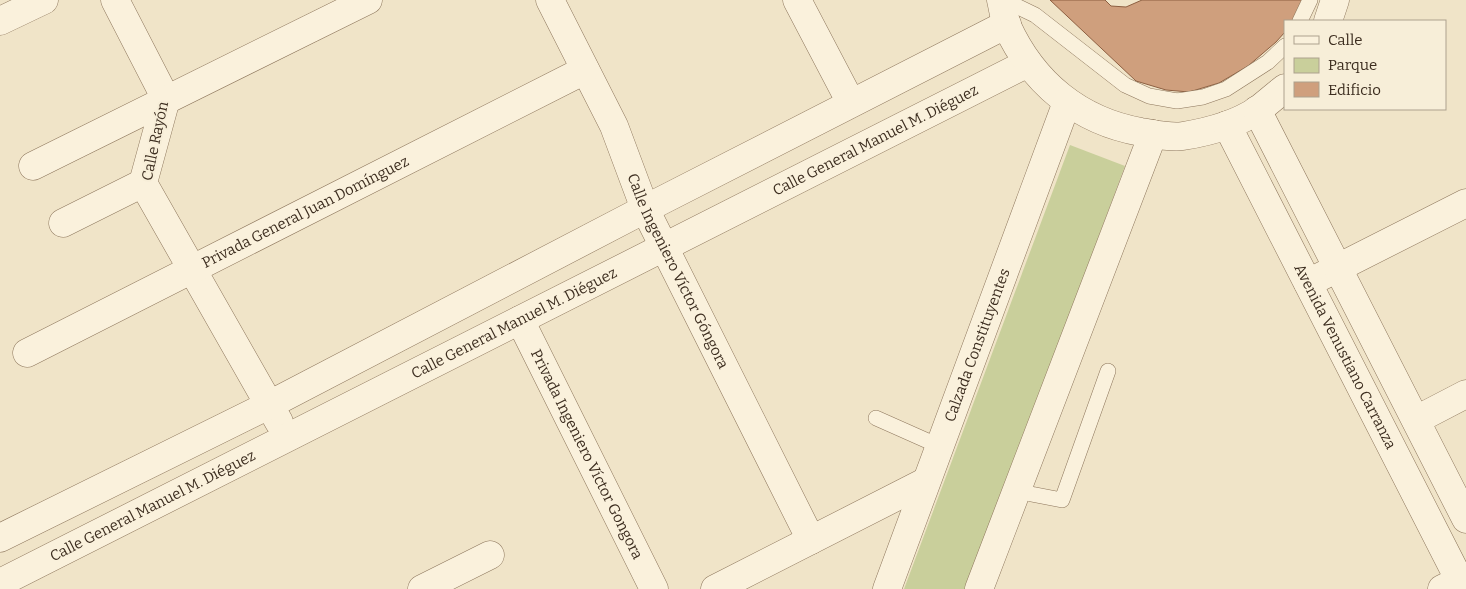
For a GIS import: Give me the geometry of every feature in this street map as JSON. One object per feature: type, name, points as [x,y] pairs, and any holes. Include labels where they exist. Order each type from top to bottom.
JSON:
[{"type":"street","points":[[0,21],[44,0]]},
{"type":"street","name":"Calle Rayón","points":[[115,0],[166,99],[143,183],[288,437]]},
{"type":"street","points":[[33,166],[368,0]]},
{"type":"street","name":"Calle Ingeniero Víctor Góngora","points":[[550,0],[614,126],[645,209],[811,540]]},
{"type":"street","points":[[797,0],[851,104]]},
{"type":"street","points":[[1328,20],[1335,0]]},
{"type":"street","points":[[0,538],[269,405],[851,104],[1004,8],[1028,63],[1044,82],[1067,102],[1101,121],[1122,129],[1182,136],[1227,125],[1257,110],[1284,89]]},
{"type":"street","name":"Calle General Manuel M. Diéguez","points":[[0,583],[1028,63]]},
{"type":"street","name":"Privada General Juan Domínguez","points":[[28,353],[585,70]]},
{"type":"street","name":"Calzada Constituyentes","points":[[887,589],[1067,102]]},
{"type":"street","points":[[1257,110],[1466,519]]},
{"type":"street","name":"Avenida Venustiano Carranza","points":[[1227,125],[1458,584]]},
{"type":"street","points":[[979,589],[1153,134]]},
{"type":"street","points":[[62,223],[143,183]]},
{"type":"street","points":[[1308,283],[1466,203]]},
{"type":"street","name":"Privada Ingeniero Víctor Gongora","points":[[520,320],[654,589]]},
{"type":"street","points":[[1416,420],[1466,394]]},
{"type":"street","points":[[715,589],[925,482]]},
{"type":"street","points":[[422,589],[490,555]]},
{"type":"lane","points":[[1300,20],[1310,0]]},
{"type":"lane","points":[[1004,8],[1035,15],[1125,85],[1149,96],[1177,101],[1203,97],[1226,89],[1268,62],[1284,47]]},
{"type":"lane","points":[[1017,488],[1030,494],[1062,500],[1108,371]]},
{"type":"lane","points":[[876,418],[939,446]]},
{"type":"green space","points":[[1070,145],[1125,166],[967,589],[904,589]]},
{"type":"building","points":[[1050,0],[1105,0],[1111,6],[1126,7],[1142,0],[1304,0],[1294,20],[1284,20],[1284,33],[1276,42],[1248,66],[1219,83],[1189,92],[1166,90],[1136,81]]}]
